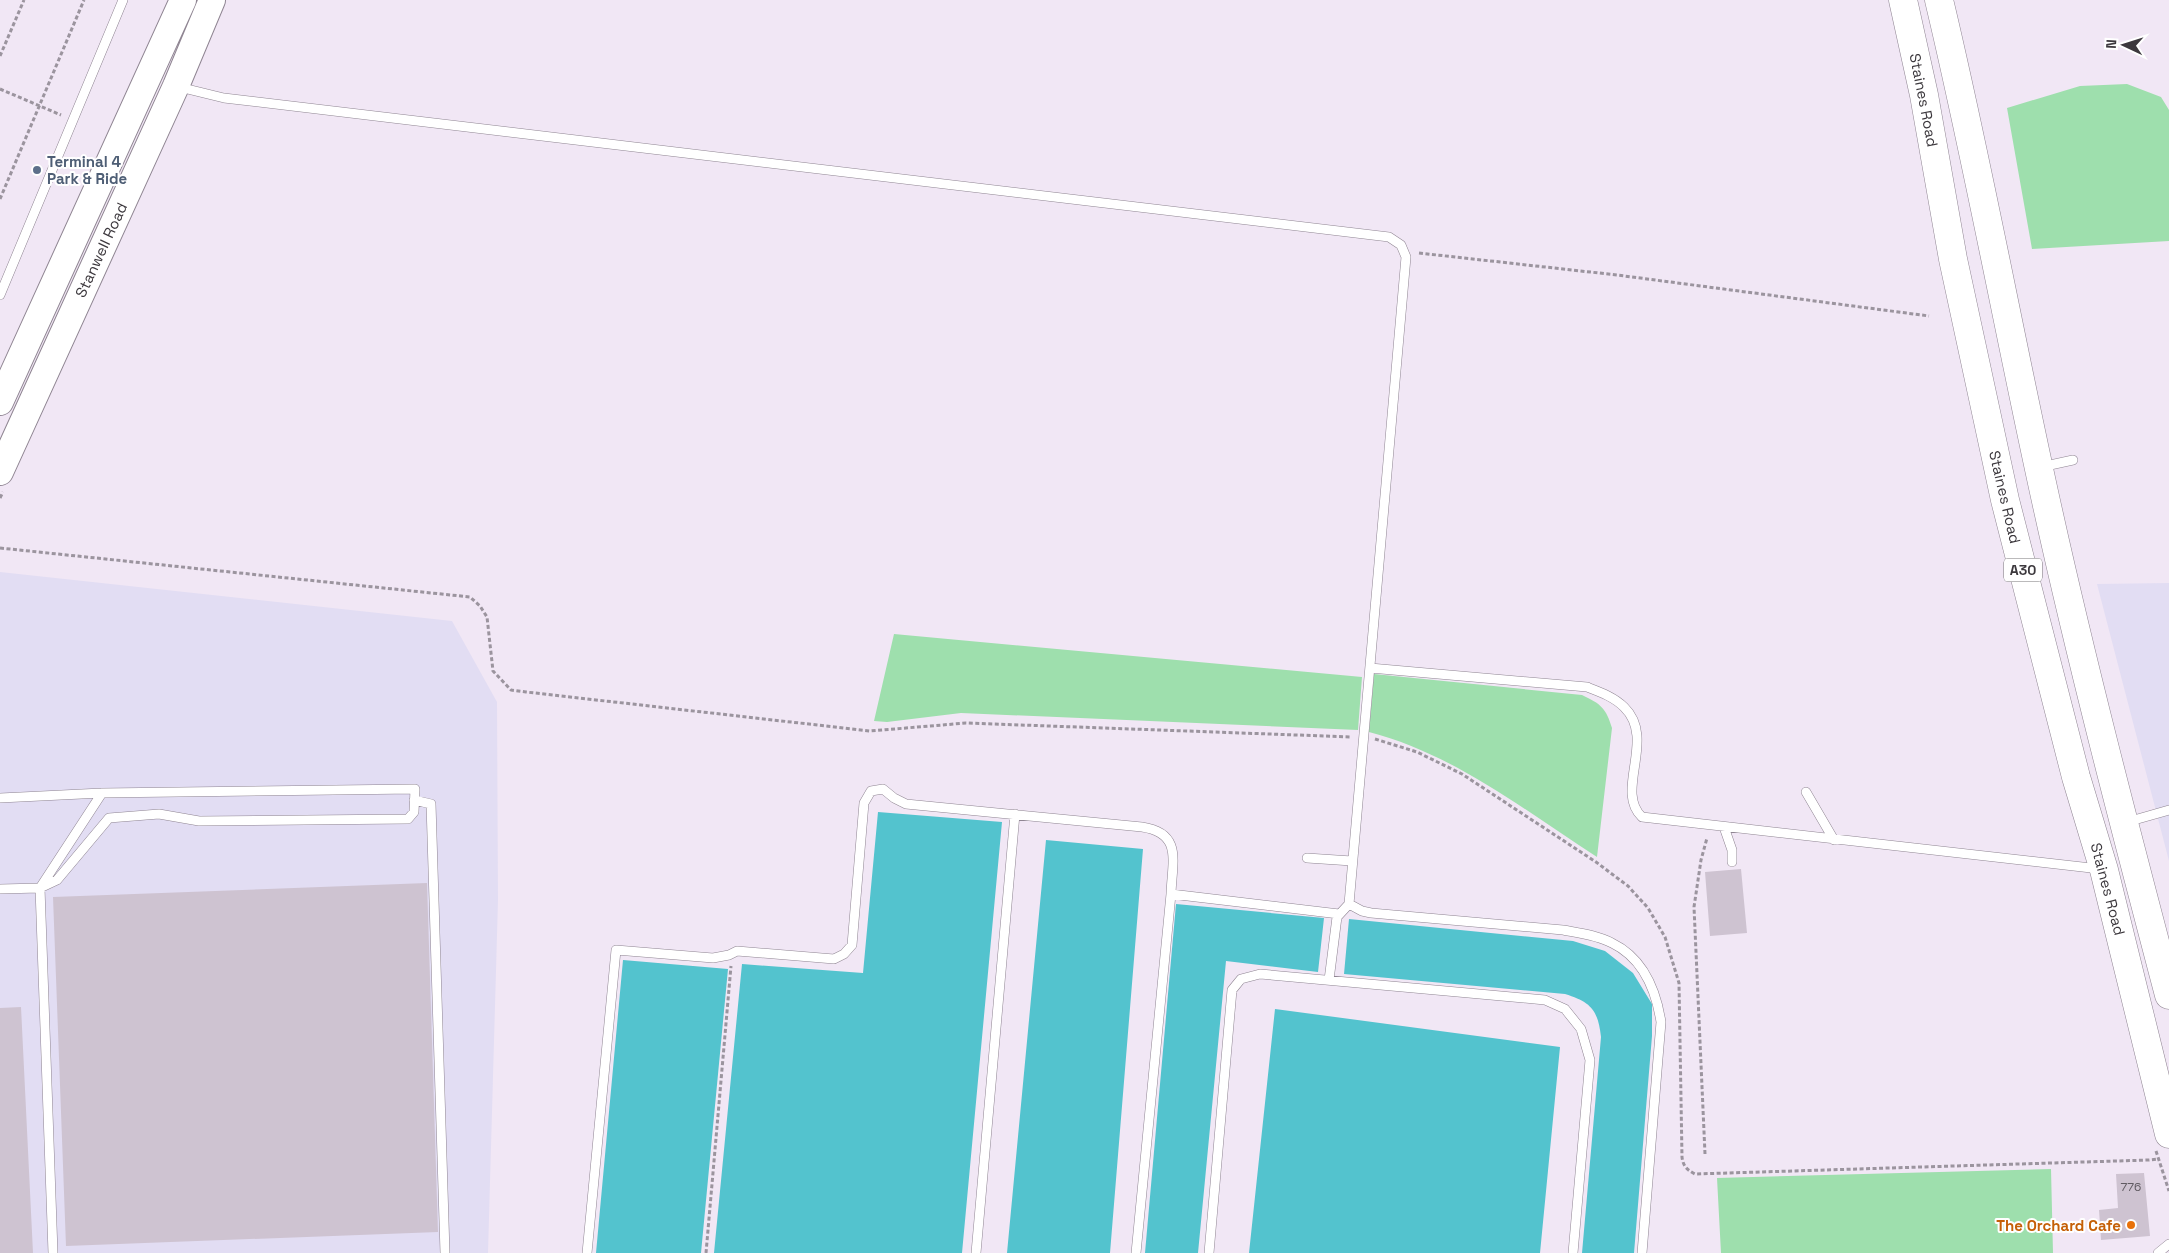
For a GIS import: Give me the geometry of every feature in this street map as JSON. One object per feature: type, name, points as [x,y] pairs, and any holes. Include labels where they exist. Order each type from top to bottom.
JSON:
[{"type":"highway","name":"Staines Road","points":[[1903,0],[1924,95],[1953,259],[2005,500],[2076,777],[2104,870],[2169,1134]]},
{"type":"highway","name":"A30","points":[[1939,0],[1968,122],[1999,283],[2039,467],[2124,823],[2169,995]]},
{"type":"street","name":"Stanwell Road","points":[[0,402],[182,0]]},
{"type":"street","name":"Stanwell Road","points":[[0,472],[176,86],[212,0]]},
{"type":"lane","points":[[0,295],[123,0]]},
{"type":"lane","points":[[176,86],[234,99],[1389,237],[1401,244],[1406,253],[1348,904],[1337,917],[1329,980]]},
{"type":"lane","points":[[2039,467],[2073,460]]},
{"type":"lane","points":[[1370,668],[1587,686],[1608,695],[1625,708],[1633,720],[1638,739],[1631,797],[1635,811],[1642,817],[2104,870]]},
{"type":"lane","points":[[0,798],[102,793],[415,789],[414,812],[408,819],[199,821],[160,814],[108,818],[58,880],[40,888],[0,889]]},
{"type":"lane","points":[[587,1253],[616,950],[713,958],[737,951],[834,959],[844,954],[852,946],[864,803],[871,791],[883,789],[894,798],[906,804],[1157,829],[1167,837],[1173,849],[1171,894],[1136,1253]]},
{"type":"lane","points":[[1806,792],[1834,840]]},
{"type":"lane","points":[[53,1253],[40,888],[102,793]]},
{"type":"lane","points":[[414,800],[431,804],[445,1253]]},
{"type":"lane","points":[[2124,823],[2169,810]]},
{"type":"lane","points":[[976,1253],[1015,814]]},
{"type":"lane","points":[[1724,827],[1732,850],[1732,862]]},
{"type":"lane","points":[[1307,858],[1352,861]]},
{"type":"lane","points":[[1171,894],[1339,914]]},
{"type":"lane","points":[[1348,904],[1371,913],[1563,930],[1589,935],[1612,943],[1634,959],[1649,979],[1658,1002],[1661,1022],[1642,1253]]},
{"type":"lane","points":[[1209,1253],[1232,990],[1241,979],[1260,974],[1544,1000],[1565,1009],[1581,1029],[1590,1060],[1572,1253]]},
{"type":"lane","points":[[2158,1253],[2169,1244]]},
{"type":"path","points":[[0,56],[24,0]]},
{"type":"path","points":[[0,199],[84,0]]},
{"type":"path","points":[[0,89],[73,120]]},
{"type":"path","points":[[1406,253],[1617,275],[1929,316]]},
{"type":"path","points":[[1705,1154],[1694,907],[1701,860],[1711,825]]},
{"type":"path","points":[[706,1253],[732,953]]},
{"type":"path","points":[[2159,1159],[2169,1191]]},
{"type":"shaded area","points":[[0,572],[452,621],[497,702],[498,900],[488,1253],[0,1253]]},
{"type":"shaded area","points":[[2169,583],[2169,861],[2097,584]]},
{"type":"green space","points":[[2127,84],[2161,97],[2169,110],[2169,241],[2032,249],[2007,108],[2080,86]]},
{"type":"green space","points":[[894,634],[1362,677],[1358,730],[961,713],[887,722],[874,721]]},
{"type":"green space","points":[[1374,674],[1582,695],[1602,707],[1612,728],[1597,857],[1488,785],[1459,769],[1430,754],[1369,732]]},
{"type":"green space","points":[[2051,1169],[2053,1253],[1721,1253],[1717,1178]]},
{"type":"water","points":[[878,812],[1002,822],[962,1253],[714,1253],[742,964],[863,973]]},
{"type":"water","points":[[1046,840],[1143,849],[1110,1253],[1007,1253]]},
{"type":"water","points":[[1176,904],[1324,918],[1318,972],[1226,961],[1198,1253],[1145,1253]]},
{"type":"water","points":[[1349,919],[1573,941],[1605,951],[1633,973],[1652,1004],[1652,1036],[1634,1253],[1582,1253],[1601,1037],[1598,1020],[1592,1008],[1581,1000],[1565,994],[1344,974]]},
{"type":"water","points":[[623,960],[728,969],[701,1253],[596,1253]]},
{"type":"water","points":[[1275,1009],[1560,1047],[1540,1253],[1249,1253]]},
{"type":"building","points":[[1741,869],[1747,933],[1710,936],[1705,872]]},
{"type":"building","points":[[427,883],[438,1232],[66,1246],[53,897]]},
{"type":"building","points":[[21,1007],[33,1253],[0,1253],[0,1008]]},
{"type":"building","points":[[2144,1173],[2150,1236],[2101,1240],[2099,1210],[2118,1208],[2116,1174]]},
{"type":"place","name":"Terminal 4 Park & Ride","points":[[37,170]]},
{"type":"place","name":"The Orchard Cafe","points":[[2131,1225]]}]
